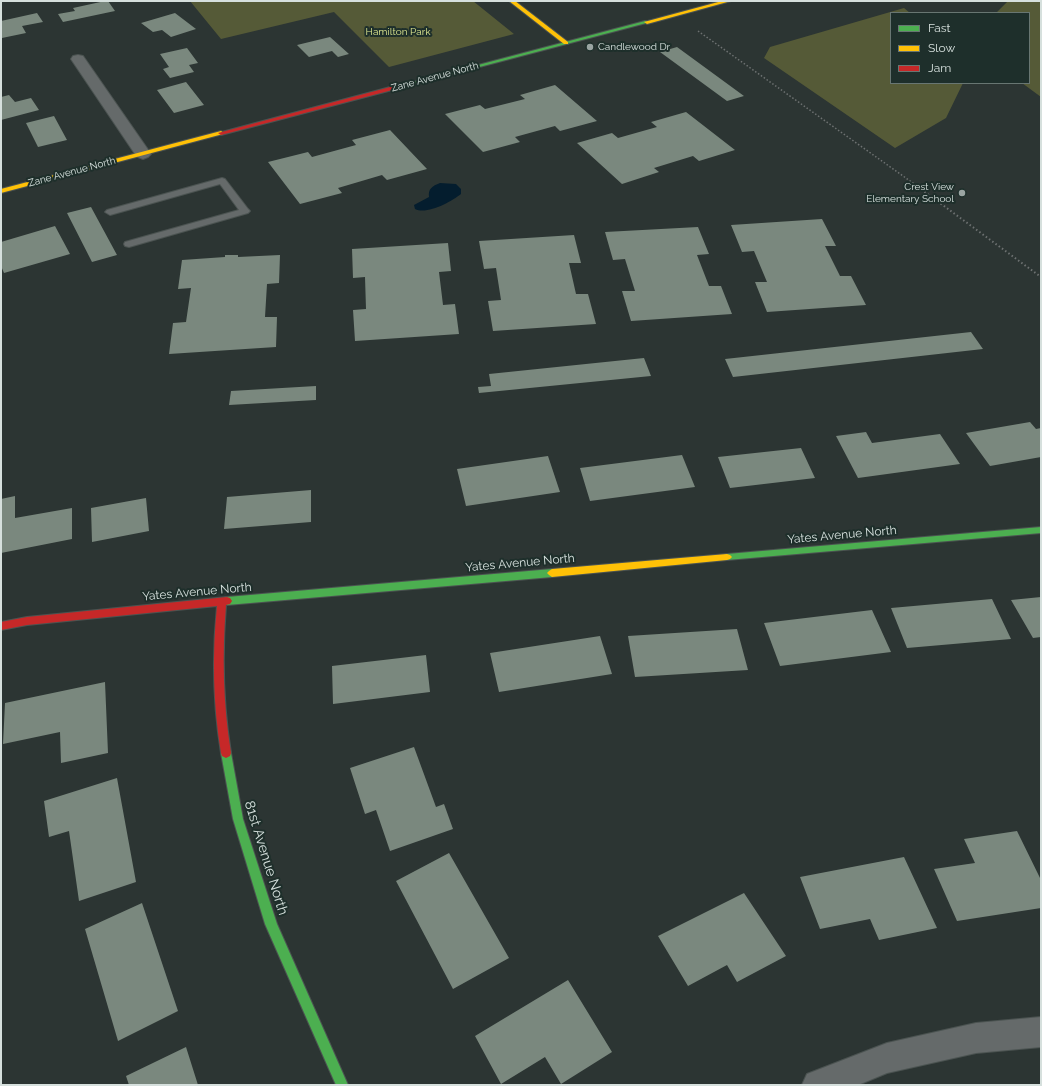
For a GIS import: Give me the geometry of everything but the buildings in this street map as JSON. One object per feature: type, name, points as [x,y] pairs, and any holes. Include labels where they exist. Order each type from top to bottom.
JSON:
[{"type":"street","points":[[512,1],[566,43]]},
{"type":"street","name":"Zane Avenue North","points":[[1,191],[728,1]]},
{"type":"street","points":[[78,59],[143,154]]},
{"type":"street","name":"Yates Avenue North","points":[[1,626],[27,621],[144,608],[1041,530]]},
{"type":"street","name":"81st Avenue North","points":[[222,602],[218,636],[220,722],[238,819],[271,924],[342,1085]]},
{"type":"street","points":[[818,1085],[888,1058],[976,1038],[1041,1032]]},
{"type":"lane","points":[[110,212],[222,181],[245,211],[129,244]]},
{"type":"path","points":[[675,15],[914,184],[1041,277]]},
{"type":"green space","name":"Hamilton Park","points":[[190,1],[473,1],[514,34],[389,67],[334,12],[221,39]]},
{"type":"green space","points":[[1008,1],[1041,1],[1041,97],[1023,84],[1030,84],[1030,12],[997,12]]},
{"type":"green space","points":[[904,8],[909,12],[890,12]]},
{"type":"green space","points":[[890,12],[890,84],[963,84],[946,118],[895,148],[764,58],[770,47]]},
{"type":"water","points":[[440,183],[456,184],[461,189],[461,194],[439,207],[426,210],[415,209],[414,205],[429,197],[431,188]]},
{"type":"traffic: fast","points":[[394,88],[647,22]]},
{"type":"traffic: fast","points":[[727,557],[1041,530]]},
{"type":"traffic: fast","points":[[227,601],[552,573]]},
{"type":"traffic: fast","points":[[226,753],[238,819],[271,924],[342,1085]]},
{"type":"traffic: slow","points":[[512,1],[566,43]]},
{"type":"traffic: slow","points":[[647,22],[728,1]]},
{"type":"traffic: slow","points":[[1,191],[221,133]]},
{"type":"traffic: slow","points":[[552,573],[727,557]]},
{"type":"traffic: jam","points":[[221,133],[394,88]]},
{"type":"traffic: jam","points":[[1,626],[27,621],[227,601]]},
{"type":"traffic: jam","points":[[222,602],[218,678],[226,753]]},
{"type":"place","name":"Candlewood Dr","points":[[590,47]]},
{"type":"place","name":"Crest View Elementary School","points":[[962,193]]}]
